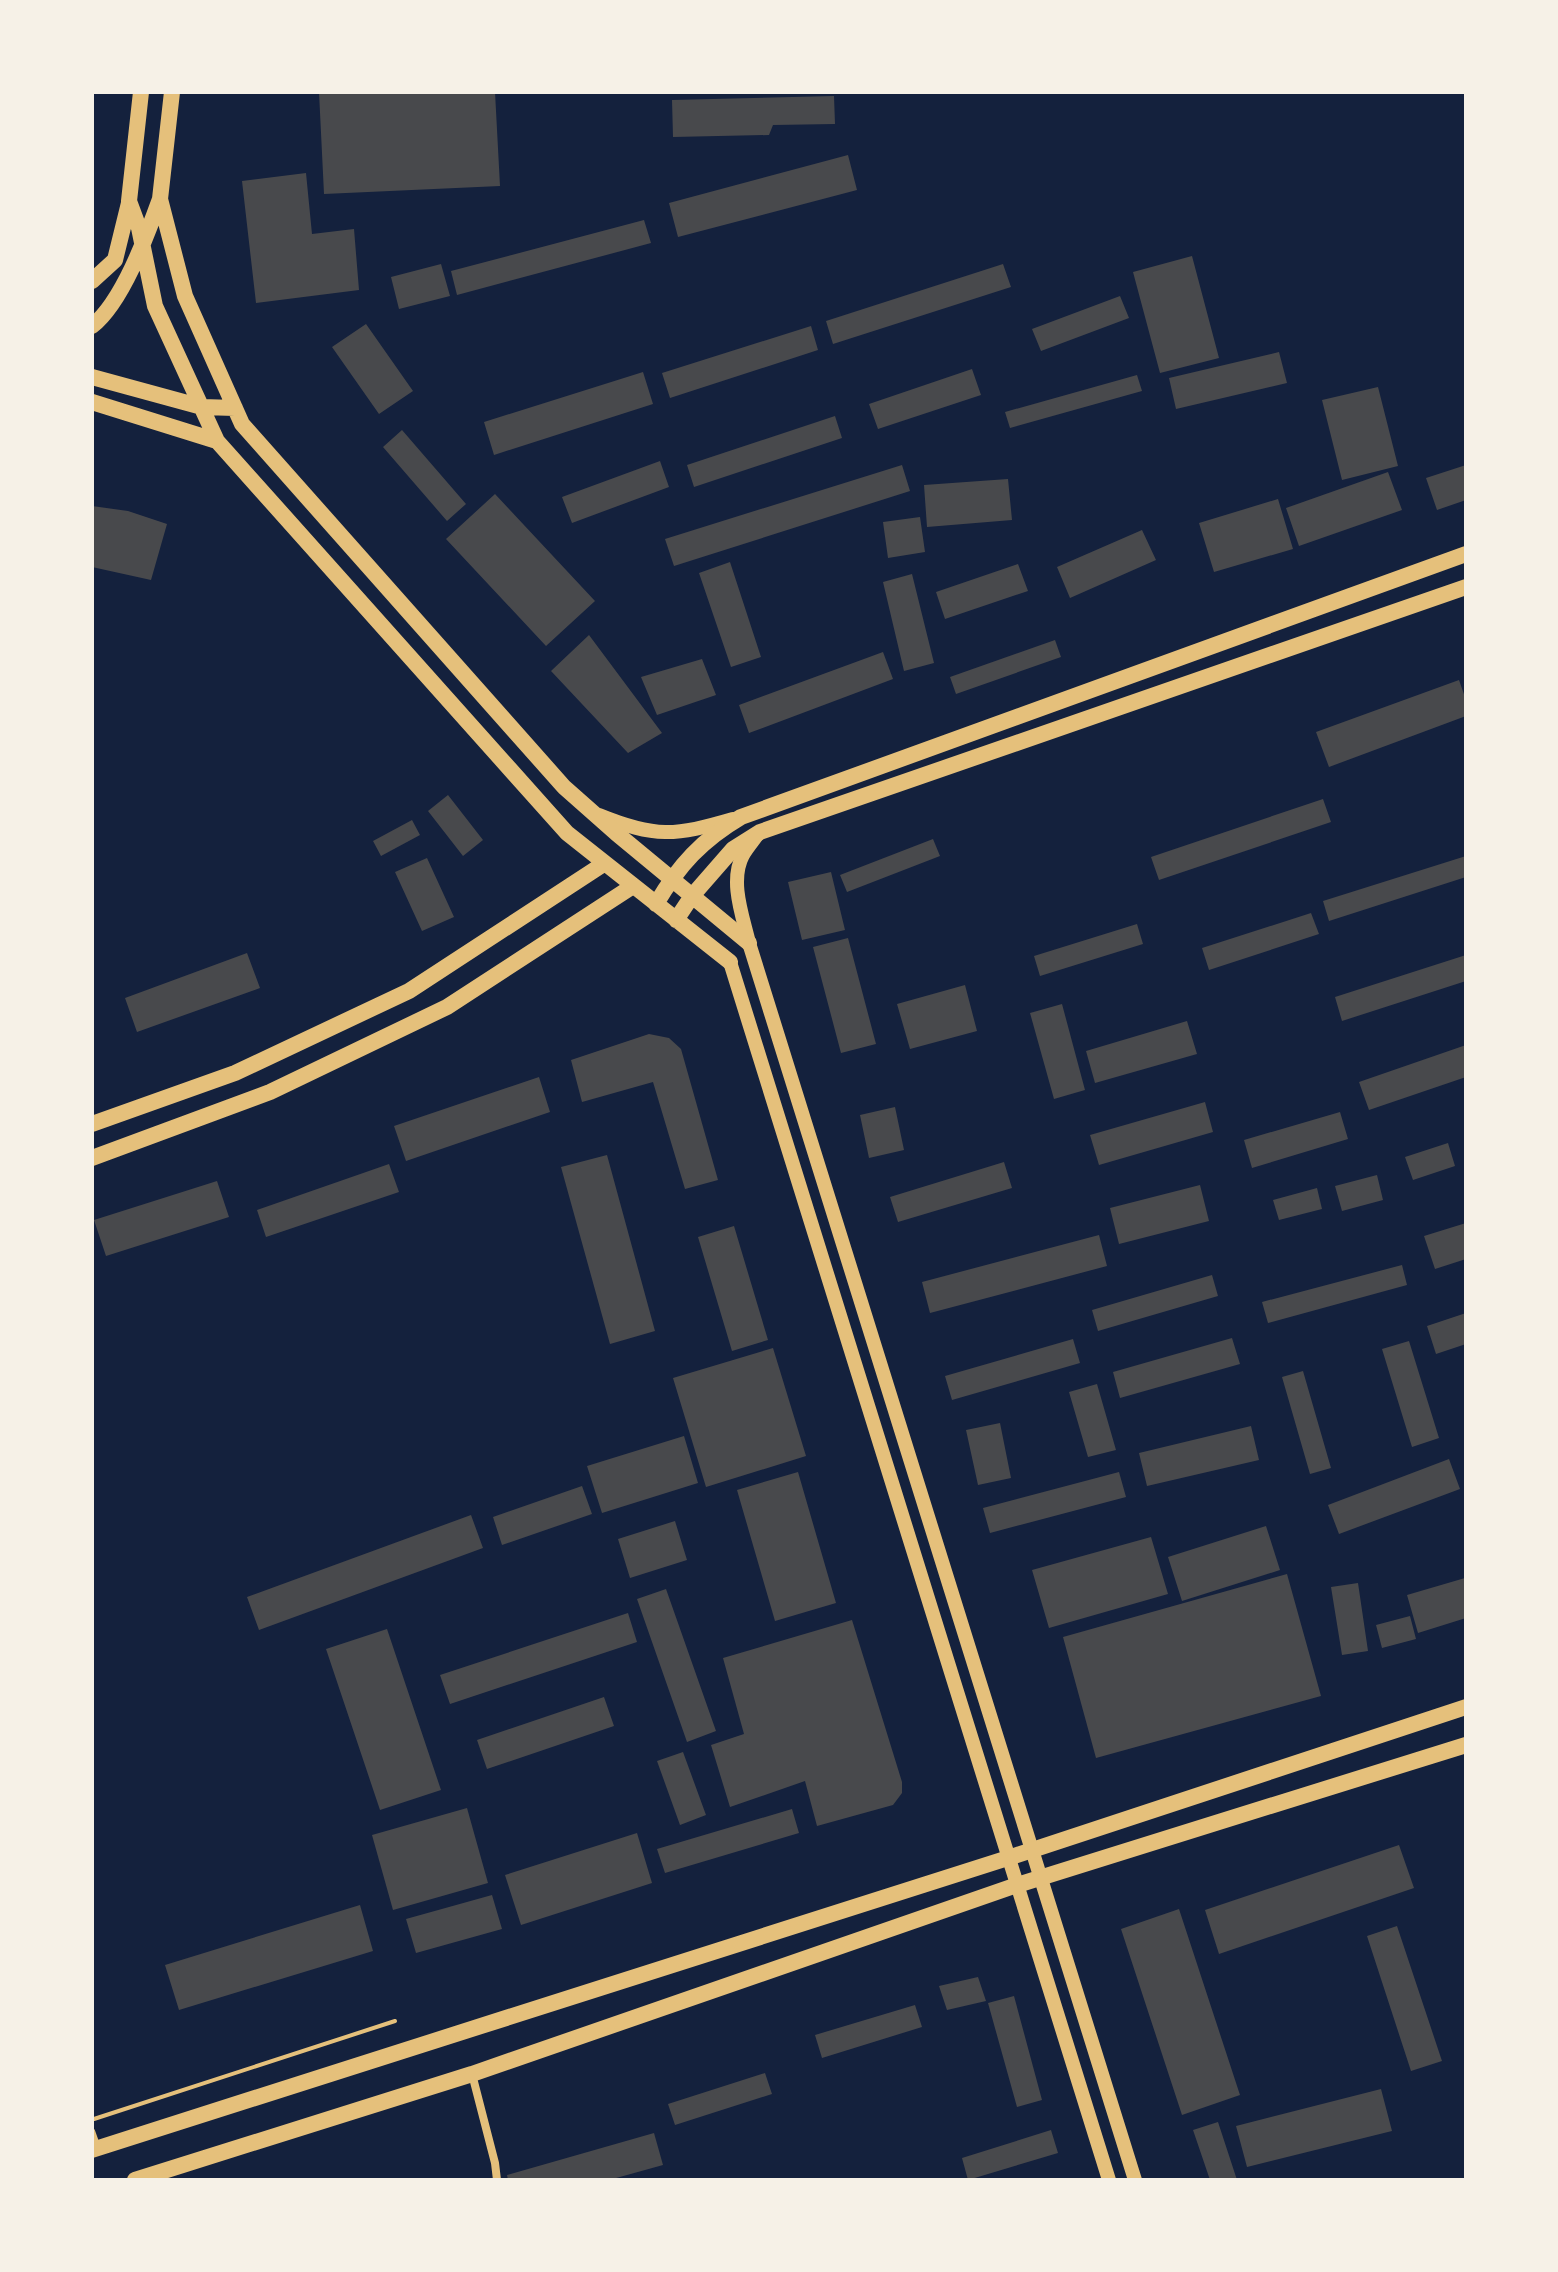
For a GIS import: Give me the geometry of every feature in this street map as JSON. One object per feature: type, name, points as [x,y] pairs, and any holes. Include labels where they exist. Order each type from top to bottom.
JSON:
[{"type":"main road","points":[[92,281],[115,260],[129,201],[141,92]]},
{"type":"main road","points":[[92,326],[104,318],[143,247],[160,199],[172,92]]},
{"type":"main road","points":[[160,199],[185,296],[242,424],[564,787],[749,943]]},
{"type":"main road","points":[[129,201],[143,247],[155,306],[217,441],[567,833],[730,962]]},
{"type":"main road","points":[[92,377],[202,407],[235,408]]},
{"type":"main road","points":[[92,402],[217,441]]},
{"type":"main road","points":[[656,904],[671,879],[712,834],[741,817],[1466,554]]},
{"type":"main road","points":[[676,920],[692,896],[733,849],[760,832],[1466,587]]},
{"type":"main road","points":[[92,1124],[235,1073],[409,991],[605,863]]},
{"type":"main road","points":[[92,1158],[270,1092],[447,1007],[633,886]]},
{"type":"main road","points":[[95,2149],[1008,1858],[1466,1707]]},
{"type":"main road","points":[[135,2180],[472,2074],[1017,1885],[1466,1745]]},
{"type":"street","points":[[590,811],[633,829],[661,834],[692,831],[741,817]]},
{"type":"street","points":[[760,832],[742,856],[737,873],[739,902],[749,943],[1135,2180]]},
{"type":"street","points":[[730,962],[1109,2180]]},
{"type":"street","points":[[472,2074],[497,2180]]},
{"type":"lane","points":[[92,2131],[95,2149]]},
{"type":"path","points":[[92,2120],[395,2021]]},
{"type":"building","points":[[319,92],[495,92],[500,186],[324,194]]},
{"type":"building","points":[[834,96],[835,124],[773,125],[769,135],[673,137],[672,100]]},
{"type":"building","points":[[848,155],[857,190],[678,237],[669,203]]},
{"type":"building","points":[[306,173],[312,234],[354,229],[359,290],[256,303],[242,181]]},
{"type":"building","points":[[644,220],[651,243],[457,295],[451,271]]},
{"type":"building","points":[[1192,256],[1219,358],[1160,373],[1133,272]]},
{"type":"building","points":[[441,264],[450,296],[399,309],[391,277]]},
{"type":"building","points":[[1003,264],[1011,287],[833,344],[826,321]]},
{"type":"building","points":[[1120,296],[1129,318],[1041,351],[1032,329]]},
{"type":"building","points":[[366,324],[413,391],[379,414],[332,347]]},
{"type":"building","points":[[811,326],[818,350],[670,398],[662,373]]},
{"type":"building","points":[[1279,352],[1287,383],[1176,409],[1169,378]]},
{"type":"building","points":[[972,369],[981,395],[878,429],[869,404]]},
{"type":"building","points":[[643,372],[653,404],[494,455],[484,422]]},
{"type":"building","points":[[1137,375],[1142,391],[1010,428],[1005,412]]},
{"type":"building","points":[[1378,387],[1398,466],[1342,480],[1322,400]]},
{"type":"building","points":[[835,416],[842,438],[694,487],[687,465]]},
{"type":"building","points":[[402,430],[466,504],[447,521],[383,447]]},
{"type":"building","points":[[660,461],[669,487],[572,523],[562,497]]},
{"type":"building","points":[[902,465],[910,491],[674,566],[665,539]]},
{"type":"building","points":[[1466,465],[1466,500],[1437,510],[1426,478]]},
{"type":"building","points":[[1388,472],[1402,510],[1299,546],[1286,508]]},
{"type":"building","points":[[1008,479],[1012,520],[927,527],[924,485]]},
{"type":"building","points":[[495,494],[595,601],[546,646],[446,539]]},
{"type":"building","points":[[1278,499],[1293,549],[1214,572],[1199,523]]},
{"type":"building","points":[[92,506],[128,511],[167,524],[151,580],[92,567]]},
{"type":"building","points":[[920,517],[925,552],[888,558],[883,522]]},
{"type":"building","points":[[1142,530],[1156,560],[1070,598],[1057,567]]},
{"type":"building","points":[[730,562],[761,657],[731,667],[699,573]]},
{"type":"building","points":[[1018,564],[1028,591],[945,619],[936,592]]},
{"type":"building","points":[[912,574],[934,663],[904,671],[883,582]]},
{"type":"building","points":[[589,635],[662,733],[628,753],[551,671]]},
{"type":"building","points":[[1055,640],[1061,657],[956,694],[950,677]]},
{"type":"building","points":[[883,652],[893,679],[749,733],[739,705]]},
{"type":"building","points":[[702,659],[716,695],[657,715],[641,677]]},
{"type":"building","points":[[1459,680],[1466,700],[1466,716],[1329,767],[1316,732]]},
{"type":"building","points":[[448,795],[483,840],[463,856],[428,811]]},
{"type":"building","points":[[1323,799],[1331,822],[1159,880],[1151,857]]},
{"type":"building","points":[[412,820],[420,835],[381,856],[373,841]]},
{"type":"building","points":[[933,839],[940,856],[847,892],[840,875]]},
{"type":"building","points":[[1466,856],[1466,877],[1329,921],[1323,901]]},
{"type":"building","points":[[427,858],[454,917],[422,931],[395,872]]},
{"type":"building","points":[[831,872],[845,930],[802,940],[788,882]]},
{"type":"building","points":[[1311,913],[1319,934],[1209,970],[1202,948]]},
{"type":"building","points":[[1137,924],[1143,944],[1040,976],[1034,956]]},
{"type":"building","points":[[848,938],[876,1044],[841,1053],[813,947]]},
{"type":"building","points":[[247,953],[260,988],[137,1032],[125,998]]},
{"type":"building","points":[[1466,955],[1466,981],[1342,1021],[1335,997]]},
{"type":"building","points":[[965,985],[977,1031],[910,1049],[897,1004]]},
{"type":"building","points":[[1062,1004],[1085,1090],[1054,1099],[1030,1013]]},
{"type":"building","points":[[1187,1021],[1197,1054],[1095,1083],[1086,1051]]},
{"type":"building","points":[[649,1034],[669,1038],[681,1049],[718,1180],[685,1189],[653,1082],[582,1102],[571,1060]]},
{"type":"building","points":[[1466,1045],[1466,1077],[1369,1110],[1359,1082]]},
{"type":"building","points":[[539,1077],[550,1112],[406,1161],[394,1126]]},
{"type":"building","points":[[1205,1102],[1213,1132],[1099,1165],[1090,1135]]},
{"type":"building","points":[[895,1107],[904,1150],[869,1158],[860,1115]]},
{"type":"building","points":[[1340,1112],[1348,1139],[1252,1168],[1244,1140]]},
{"type":"building","points":[[1448,1143],[1455,1166],[1413,1180],[1405,1157]]},
{"type":"building","points":[[607,1155],[655,1331],[610,1344],[561,1167]]},
{"type":"building","points":[[1004,1162],[1012,1188],[898,1222],[890,1197]]},
{"type":"building","points":[[389,1164],[399,1192],[266,1237],[257,1210]]},
{"type":"building","points":[[1377,1175],[1383,1200],[1342,1211],[1335,1186]]},
{"type":"building","points":[[217,1181],[229,1217],[106,1256],[94,1220]]},
{"type":"building","points":[[1200,1185],[1209,1221],[1119,1244],[1110,1208]]},
{"type":"building","points":[[1317,1188],[1322,1209],[1279,1220],[1273,1200]]},
{"type":"building","points":[[1466,1223],[1466,1259],[1435,1269],[1424,1236]]},
{"type":"building","points":[[734,1226],[768,1340],[732,1351],[698,1237]]},
{"type":"building","points":[[1099,1235],[1107,1266],[930,1313],[922,1282]]},
{"type":"building","points":[[1402,1265],[1407,1285],[1268,1323],[1262,1302]]},
{"type":"building","points":[[1212,1275],[1218,1296],[1098,1331],[1092,1310]]},
{"type":"building","points":[[1466,1313],[1466,1344],[1436,1354],[1427,1326]]},
{"type":"building","points":[[1232,1338],[1240,1364],[1120,1398],[1113,1372]]},
{"type":"building","points":[[1073,1339],[1080,1363],[952,1400],[945,1376]]},
{"type":"building","points":[[1409,1341],[1439,1438],[1412,1447],[1382,1349]]},
{"type":"building","points":[[773,1348],[806,1456],[706,1487],[673,1378]]},
{"type":"building","points":[[1303,1371],[1331,1468],[1310,1474],[1282,1377]]},
{"type":"building","points":[[1097,1384],[1116,1450],[1088,1457],[1069,1392]]},
{"type":"building","points":[[1000,1423],[1011,1478],[978,1485],[966,1430]]},
{"type":"building","points":[[1251,1426],[1259,1460],[1147,1486],[1139,1453]]},
{"type":"building","points":[[684,1436],[698,1483],[602,1513],[587,1466]]},
{"type":"building","points":[[1449,1459],[1460,1489],[1339,1534],[1328,1505]]},
{"type":"building","points":[[798,1472],[836,1603],[775,1621],[737,1490]]},
{"type":"building","points":[[1119,1472],[1126,1497],[990,1533],[983,1508]]},
{"type":"building","points":[[582,1486],[592,1514],[502,1545],[493,1517]]},
{"type":"building","points":[[471,1515],[483,1548],[259,1630],[247,1597]]},
{"type":"building","points":[[675,1521],[687,1560],[630,1578],[618,1539]]},
{"type":"building","points":[[1266,1526],[1280,1570],[1182,1601],[1168,1557]]},
{"type":"building","points":[[1151,1537],[1168,1594],[1049,1628],[1032,1570]]},
{"type":"building","points":[[1287,1574],[1321,1696],[1096,1758],[1063,1637]]},
{"type":"building","points":[[1465,1578],[1466,1618],[1418,1633],[1407,1595]]},
{"type":"building","points":[[1358,1583],[1368,1651],[1342,1655],[1331,1587]]},
{"type":"building","points":[[666,1589],[716,1731],[687,1742],[637,1599]]},
{"type":"building","points":[[628,1613],[637,1642],[450,1704],[440,1675]]},
{"type":"building","points":[[1410,1616],[1416,1639],[1382,1648],[1376,1625]]},
{"type":"building","points":[[852,1620],[902,1782],[902,1793],[893,1805],[817,1826],[805,1781],[730,1807],[711,1745],[744,1734],[723,1658]]},
{"type":"building","points":[[387,1629],[441,1790],[380,1810],[326,1649]]},
{"type":"building","points":[[604,1697],[614,1726],[487,1769],[477,1740]]},
{"type":"building","points":[[683,1752],[706,1815],[680,1825],[657,1761]]},
{"type":"building","points":[[467,1808],[488,1883],[393,1910],[372,1835]]},
{"type":"building","points":[[792,1809],[799,1833],[665,1873],[657,1849]]},
{"type":"building","points":[[637,1833],[652,1883],[521,1925],[505,1875]]},
{"type":"building","points":[[1399,1845],[1414,1888],[1219,1954],[1205,1910]]},
{"type":"building","points":[[492,1895],[502,1929],[416,1953],[406,1919]]},
{"type":"building","points":[[360,1905],[373,1951],[179,2010],[165,1965]]},
{"type":"building","points":[[1179,1909],[1240,2095],[1182,2115],[1121,1929]]},
{"type":"building","points":[[1397,1926],[1442,2061],[1411,2071],[1367,1936]]},
{"type":"building","points":[[978,1977],[986,2001],[947,2010],[939,1986]]},
{"type":"building","points":[[1014,1996],[1042,2100],[1017,2107],[988,2003]]},
{"type":"building","points":[[915,2005],[922,2027],[822,2058],[815,2035]]},
{"type":"building","points":[[765,2073],[772,2094],[675,2125],[668,2104]]},
{"type":"building","points":[[1381,2089],[1392,2131],[1247,2167],[1236,2126]]},
{"type":"building","points":[[1218,2122],[1237,2180],[1210,2180],[1193,2130]]},
{"type":"building","points":[[1051,2130],[1058,2153],[968,2180],[962,2158]]},
{"type":"building","points":[[654,2133],[663,2165],[609,2180],[508,2180],[507,2175]]}]
